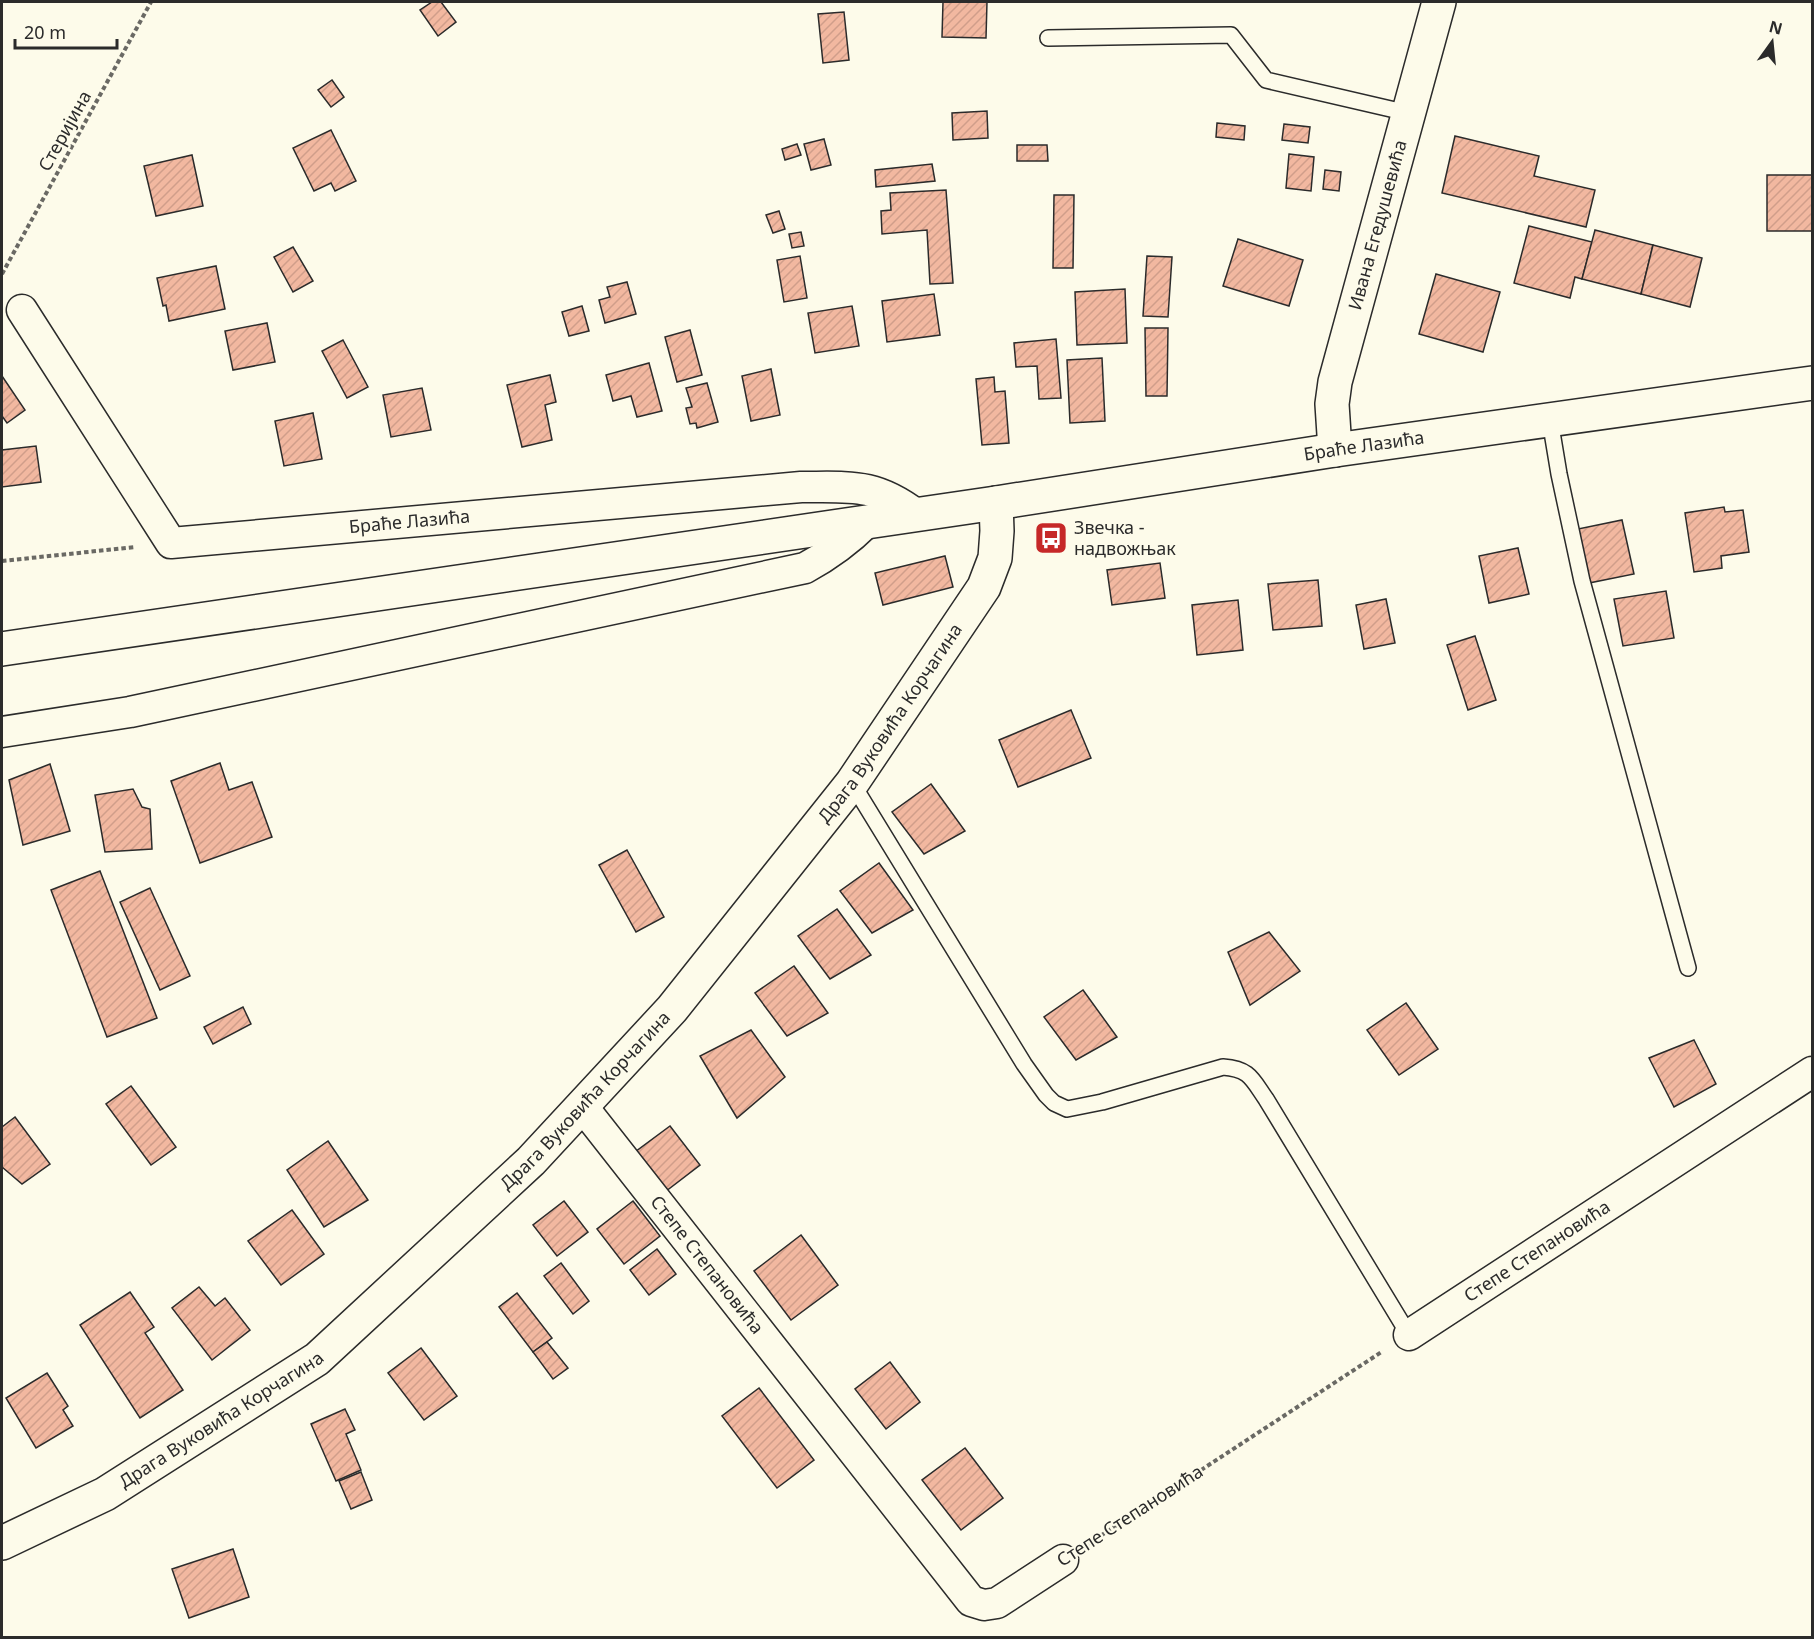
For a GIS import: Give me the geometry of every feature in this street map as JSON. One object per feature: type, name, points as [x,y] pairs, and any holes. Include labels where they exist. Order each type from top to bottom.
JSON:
[{"type":"main road","name":"Ивана Егедушевића","points":[[1335,450],[1332,404],[1335,382],[1439,2]]},
{"type":"main road","name":"Браће Лазића","points":[[2,649],[996,503],[1335,450],[1812,383]]},
{"type":"main road","name":"Драга Вуковића Корчагина","points":[[2,1544],[105,1494],[317,1359],[531,1161],[672,1009],[852,783],[984,587],[995,558],[998,531],[996,503]]},
{"type":"street","points":[[22,310],[171,543]]},
{"type":"street","name":"Браће Лазића","points":[[171,543],[801,487],[850,487],[878,491],[899,501],[917,514]]},
{"type":"street","points":[[2,732],[130,712],[805,568],[840,547],[867,522]]},
{"type":"street","name":"Степе Степановића","points":[[1409,1335],[1812,1072]]},
{"type":"street","name":"Степе Степановића","points":[[582,1106],[971,1601],[984,1605],[997,1603],[1063,1560]]},
{"type":"lane","points":[[1048,38],[1231,35],[1266,80],[1408,113]]},
{"type":"lane","points":[[1550,420],[1582,581],[1688,968]]},
{"type":"lane","points":[[852,783],[1024,1064],[1054,1103],[1067,1109],[1102,1102],[1223,1067],[1236,1068],[1248,1074],[1266,1099],[1409,1335]]},
{"type":"path","name":"Стеријина","points":[[2,274],[151,2]]},
{"type":"path","points":[[2,561],[171,543]]},
{"type":"path","name":"Степе Степановића","points":[[1063,1560],[1409,1335]]},
{"type":"building","points":[[432,2],[441,2],[456,22],[438,36],[420,10]]},
{"type":"building","points":[[943,2],[987,2],[986,38],[942,37]]},
{"type":"building","points":[[844,12],[849,60],[823,63],[818,14]]},
{"type":"building","points":[[332,80],[344,97],[331,107],[318,90]]},
{"type":"building","points":[[987,111],[988,138],[953,140],[952,113]]},
{"type":"building","points":[[1217,123],[1245,126],[1244,140],[1216,137]]},
{"type":"building","points":[[1284,124],[1310,127],[1308,143],[1282,140]]},
{"type":"building","points":[[331,130],[356,181],[335,191],[331,183],[314,191],[293,148]]},
{"type":"building","points":[[1455,136],[1539,156],[1534,176],[1595,190],[1586,227],[1442,193]]},
{"type":"building","points":[[824,139],[831,165],[811,170],[804,144]]},
{"type":"building","points":[[797,144],[801,155],[785,160],[782,149]]},
{"type":"building","points":[[1017,145],[1047,145],[1048,161],[1017,161]]},
{"type":"building","points":[[1289,154],[1314,157],[1311,191],[1286,188]]},
{"type":"building","points":[[192,155],[203,206],[156,216],[144,166]]},
{"type":"building","points":[[932,164],[935,181],[876,187],[875,170]]},
{"type":"building","points":[[1325,170],[1341,172],[1339,191],[1323,189]]},
{"type":"building","points":[[1767,175],[1812,175],[1812,231],[1767,231]]},
{"type":"building","points":[[946,190],[953,283],[930,284],[927,230],[882,234],[881,211],[891,210],[890,193]]},
{"type":"building","points":[[1054,195],[1074,195],[1073,268],[1053,268]]},
{"type":"building","points":[[779,211],[785,229],[773,233],[766,215]]},
{"type":"building","points":[[1529,226],[1592,242],[1582,279],[1575,277],[1570,298],[1514,283]]},
{"type":"building","points":[[1595,230],[1653,245],[1641,294],[1582,279]]},
{"type":"building","points":[[801,232],[804,246],[792,248],[789,234]]},
{"type":"building","points":[[1238,239],[1303,260],[1289,306],[1223,286]]},
{"type":"building","points":[[1653,245],[1702,258],[1690,307],[1641,294]]},
{"type":"building","points":[[293,247],[313,281],[293,292],[274,257]]},
{"type":"building","points":[[800,256],[807,298],[784,302],[777,260]]},
{"type":"building","points":[[1147,256],[1172,257],[1168,317],[1143,316]]},
{"type":"building","points":[[216,266],[225,309],[169,321],[157,278]]},
{"type":"building","points":[[1436,274],[1500,292],[1483,352],[1419,334]]},
{"type":"building","points":[[627,282],[636,314],[605,323],[599,300],[610,297],[607,287]]},
{"type":"building","points":[[1125,289],[1127,343],[1077,345],[1075,292]]},
{"type":"building","points":[[934,294],[940,335],[887,342],[882,301]]},
{"type":"building","points":[[582,306],[589,331],[569,336],[562,312]]},
{"type":"building","points":[[852,306],[859,346],[815,353],[808,313]]},
{"type":"building","points":[[267,323],[275,362],[233,370],[225,331]]},
{"type":"building","points":[[1145,328],[1168,328],[1167,396],[1146,396]]},
{"type":"building","points":[[690,330],[702,375],[677,382],[665,337]]},
{"type":"building","points":[[1056,339],[1061,398],[1039,399],[1037,366],[1016,367],[1014,343]]},
{"type":"building","points":[[343,340],[368,387],[347,398],[322,351]]},
{"type":"building","points":[[1102,358],[1105,421],[1070,423],[1067,360]]},
{"type":"building","points":[[649,363],[662,411],[637,417],[631,396],[613,401],[606,375]]},
{"type":"building","points":[[771,369],[780,415],[751,421],[742,376]]},
{"type":"building","points":[[550,375],[556,402],[545,405],[552,440],[522,447],[507,385]]},
{"type":"building","points":[[2,376],[25,410],[7,423],[2,416]]},
{"type":"building","points":[[994,377],[995,392],[1005,391],[1009,443],[982,445],[976,379]]},
{"type":"building","points":[[707,383],[718,422],[697,428],[696,423],[690,424],[686,408],[692,407],[686,388]]},
{"type":"building","points":[[422,388],[431,430],[391,437],[383,395]]},
{"type":"building","points":[[313,413],[322,459],[284,466],[275,421]]},
{"type":"building","points":[[36,446],[41,482],[2,487],[2,450]]},
{"type":"building","points":[[1724,507],[1725,512],[1743,510],[1749,552],[1721,556],[1722,568],[1694,572],[1685,513]]},
{"type":"building","points":[[1622,520],[1634,574],[1584,584],[1573,530]]},
{"type":"building","points":[[1518,548],[1529,594],[1489,603],[1479,556]]},
{"type":"building","points":[[945,556],[953,587],[883,605],[875,573]]},
{"type":"building","points":[[1160,563],[1165,598],[1112,605],[1107,570]]},
{"type":"building","points":[[1318,580],[1322,626],[1273,630],[1268,584]]},
{"type":"building","points":[[1666,591],[1674,638],[1623,646],[1614,599]]},
{"type":"building","points":[[1386,599],[1395,643],[1364,649],[1356,605]]},
{"type":"building","points":[[1238,600],[1243,650],[1197,655],[1192,605]]},
{"type":"building","points":[[1475,636],[1496,700],[1468,710],[1447,645]]},
{"type":"building","points":[[1071,710],[1091,758],[1018,787],[999,740]]},
{"type":"building","points":[[220,763],[229,790],[252,782],[272,837],[200,863],[171,781]]},
{"type":"building","points":[[50,764],[70,831],[23,845],[9,780]]},
{"type":"building","points":[[931,784],[965,831],[924,854],[892,812]]},
{"type":"building","points":[[133,789],[142,807],[150,809],[152,849],[105,852],[95,795]]},
{"type":"building","points":[[627,850],[664,917],[636,932],[599,865]]},
{"type":"building","points":[[879,863],[913,910],[872,933],[840,891]]},
{"type":"building","points":[[100,871],[157,1018],[107,1037],[51,890]]},
{"type":"building","points":[[150,888],[190,976],[160,990],[120,902]]},
{"type":"building","points":[[837,909],[871,955],[830,979],[798,936]]},
{"type":"building","points":[[1269,932],[1300,971],[1250,1005],[1228,952]]},
{"type":"building","points":[[794,966],[828,1013],[787,1036],[755,993]]},
{"type":"building","points":[[1083,990],[1117,1037],[1076,1060],[1044,1017]]},
{"type":"building","points":[[1406,1003],[1438,1049],[1399,1075],[1367,1030]]},
{"type":"building","points":[[243,1007],[251,1024],[213,1044],[204,1027]]},
{"type":"building","points":[[751,1030],[785,1077],[737,1118],[700,1056]]},
{"type":"building","points":[[1694,1040],[1716,1084],[1674,1107],[1649,1058]]},
{"type":"building","points":[[131,1086],[176,1147],[151,1165],[106,1104]]},
{"type":"building","points":[[15,1117],[50,1164],[22,1184],[2,1167],[2,1127]]},
{"type":"building","points":[[670,1126],[700,1165],[661,1195],[631,1155]]},
{"type":"building","points":[[328,1141],[368,1200],[324,1227],[287,1170]]},
{"type":"building","points":[[564,1201],[588,1232],[557,1256],[533,1225]]},
{"type":"building","points":[[633,1201],[660,1236],[624,1264],[597,1229]]},
{"type":"building","points":[[292,1210],[324,1254],[281,1285],[248,1241]]},
{"type":"building","points":[[801,1235],[838,1285],[791,1320],[754,1271]]},
{"type":"building","points":[[657,1249],[676,1274],[649,1295],[630,1270]]},
{"type":"building","points":[[561,1263],[589,1301],[573,1314],[544,1276]]},
{"type":"building","points":[[199,1287],[215,1306],[225,1298],[250,1330],[212,1360],[172,1308]]},
{"type":"building","points":[[130,1292],[154,1327],[145,1333],[183,1390],[140,1418],[80,1325]]},
{"type":"building","points":[[517,1293],[552,1338],[533,1352],[499,1307]]},
{"type":"building","points":[[547,1342],[568,1368],[553,1379],[533,1352]]},
{"type":"building","points":[[421,1348],[457,1396],[424,1420],[388,1373]]},
{"type":"building","points":[[890,1362],[920,1402],[886,1429],[855,1389]]},
{"type":"building","points":[[47,1373],[68,1406],[63,1410],[73,1426],[36,1448],[6,1398]]},
{"type":"building","points":[[759,1388],[814,1460],[777,1488],[722,1416]]},
{"type":"building","points":[[345,1409],[355,1430],[346,1434],[361,1470],[336,1481],[311,1424]]},
{"type":"building","points":[[965,1448],[1003,1498],[961,1530],[922,1480]]},
{"type":"building","points":[[361,1472],[372,1500],[351,1509],[339,1481]]},
{"type":"building","points":[[233,1549],[249,1597],[189,1618],[172,1569]]},
{"type":"place","name":"Звечка - надвожњак","points":[[1051,538]]}]
